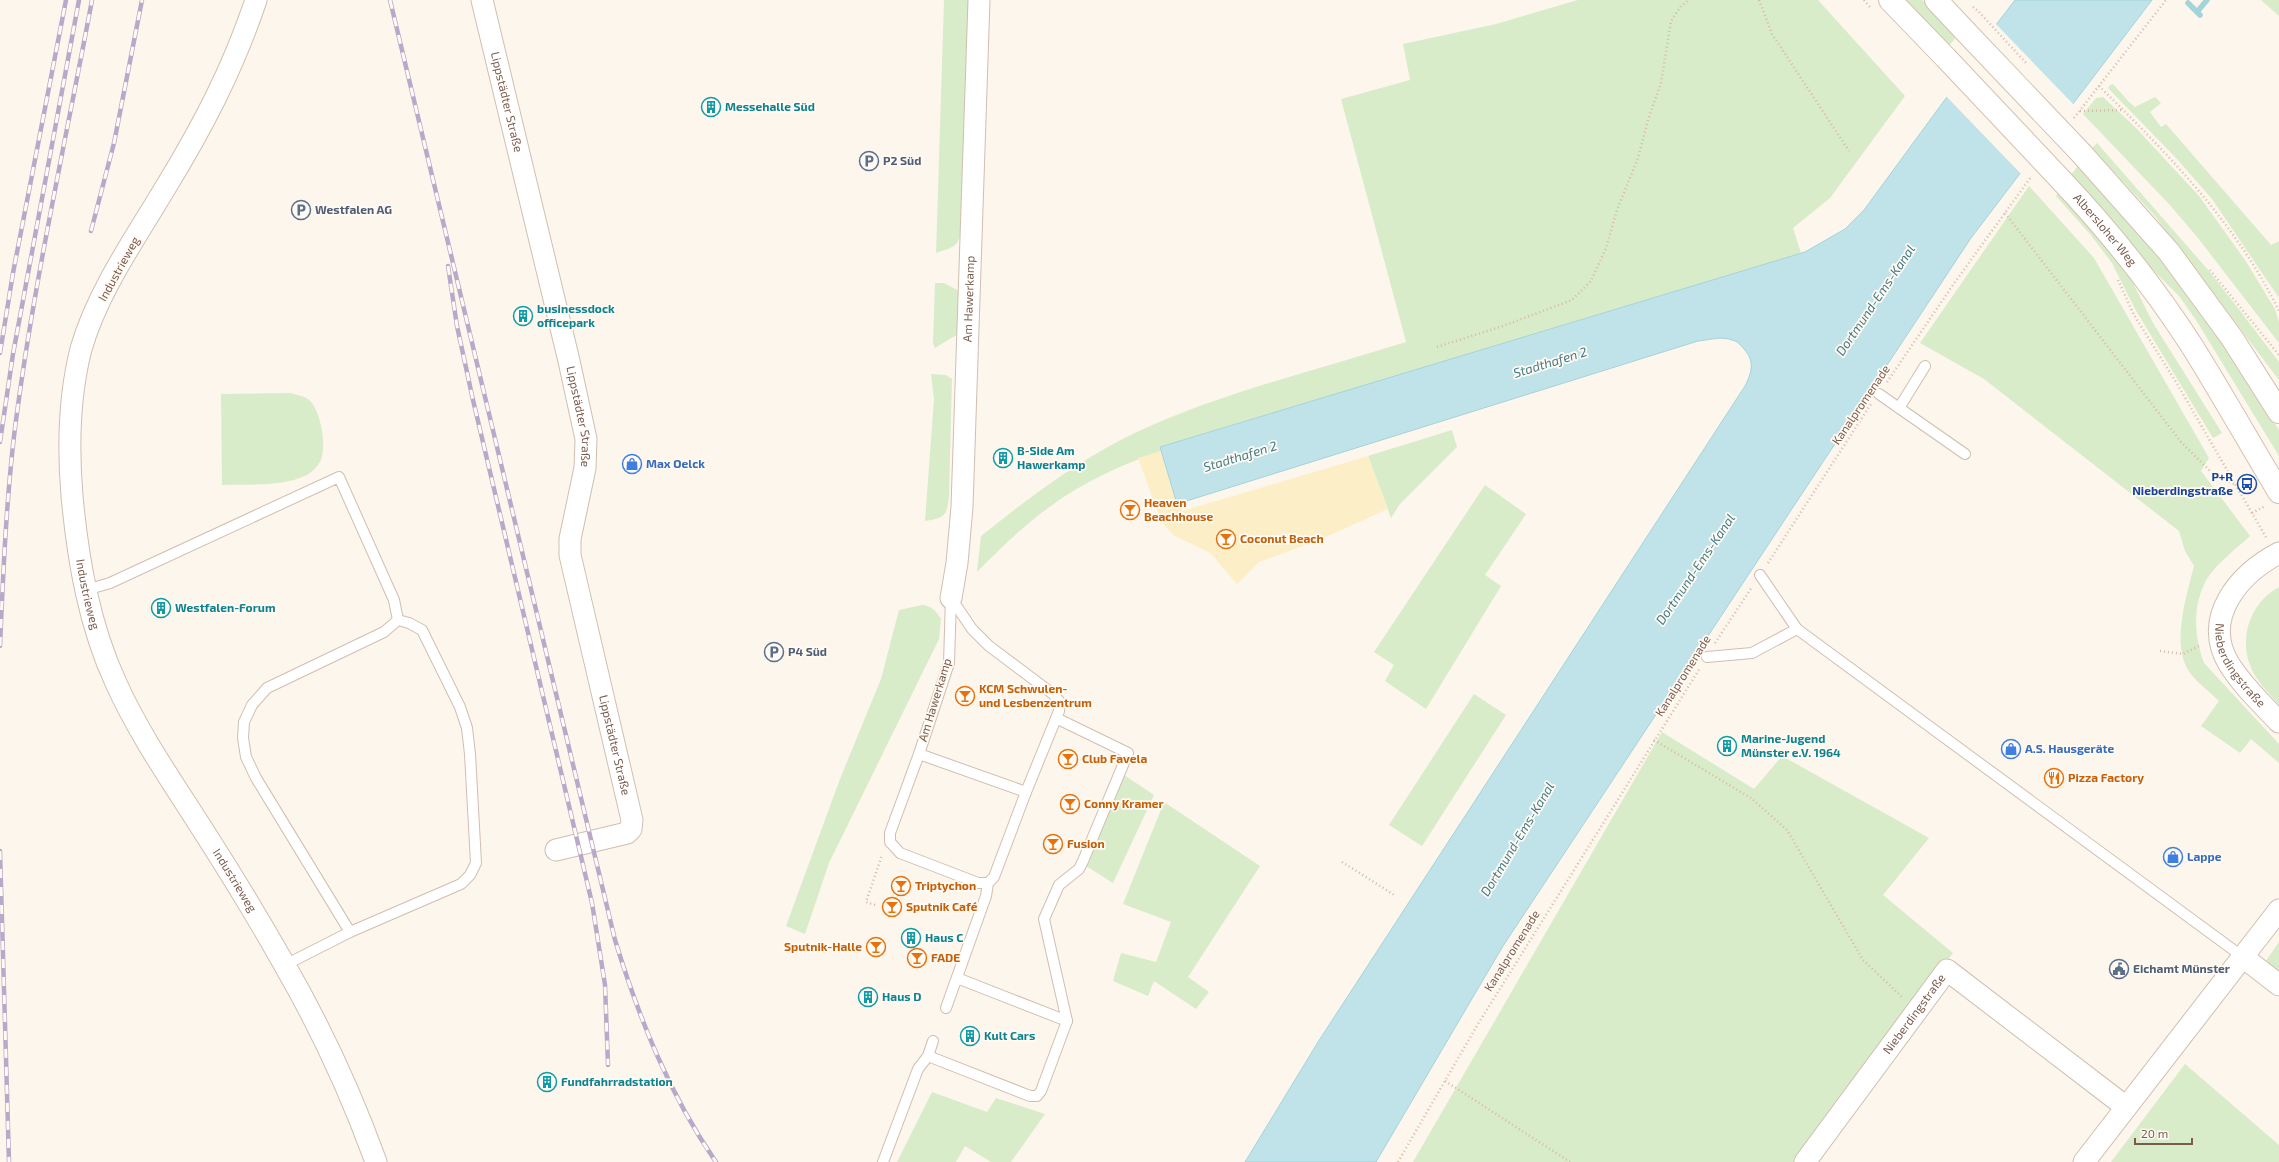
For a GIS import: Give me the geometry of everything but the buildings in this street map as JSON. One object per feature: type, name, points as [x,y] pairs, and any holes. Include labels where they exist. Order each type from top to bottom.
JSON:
[{"type":"main road","name":"Albersloher Weg","points":[[1890,0],[2062,181],[2133,263],[2191,345],[2279,492]]},
{"type":"main road","points":[[1936,0],[2082,154],[2169,252],[2232,338],[2279,412]]},
{"type":"street","name":"Industrieweg","points":[[256,0],[243,41],[223,87],[114,276],[88,328],[81,350],[71,418],[71,480],[78,548],[86,590],[107,661],[139,729],[285,966],[348,1089],[376,1162]]},
{"type":"street","name":"Lippstädter Straße","points":[[482,0],[569,361],[586,439],[585,468],[570,539],[570,555],[632,820],[631,829],[627,833],[556,850]]},
{"type":"street","name":"Am Hawerkamp","points":[[951,598],[957,563],[962,507],[978,0]]},
{"type":"street","name":"Nieberdingstraße","points":[[2278,554],[2250,572],[2228,598],[2221,616],[2220,633],[2222,649],[2229,664],[2279,722]]},
{"type":"street","points":[[2084,1162],[2279,910]]},
{"type":"street","points":[[2243,957],[2279,985]]},
{"type":"street","name":"Nieberdingstraße","points":[[1805,1162],[1947,970],[2126,1107]]},
{"type":"lane","points":[[1899,408],[1925,366]]},
{"type":"lane","points":[[1879,394],[1965,454]]},
{"type":"lane","points":[[86,590],[110,583],[339,477],[394,600],[398,620]]},
{"type":"lane","points":[[1760,575],[1797,629],[2243,957]]},
{"type":"lane","points":[[946,1008],[958,978],[986,896],[988,883],[994,877],[1056,718],[1060,702],[1053,694],[989,646],[972,629],[951,598]]},
{"type":"lane","name":"Am Hawerkamp","points":[[890,842],[890,833],[919,754],[949,663],[951,598]]},
{"type":"lane","points":[[350,932],[253,771],[246,757],[243,738],[244,722],[252,705],[267,688],[384,632],[398,620]]},
{"type":"lane","points":[[285,966],[350,932],[461,884],[470,875],[476,863],[470,754],[467,728],[460,707],[422,630],[409,623],[398,620]]},
{"type":"lane","points":[[1707,657],[1752,653],[1797,629]]},
{"type":"lane","points":[[928,1056],[1030,1096],[1037,1096],[1041,1091],[1067,1021],[1044,919],[1059,885],[1081,865],[1128,753],[1056,718]]},
{"type":"lane","name":"Am Hawerkamp","points":[[919,754],[1026,792]]},
{"type":"lane","points":[[890,842],[900,853],[978,883],[988,883]]},
{"type":"lane","points":[[958,978],[1067,1021]]},
{"type":"lane","points":[[883,1162],[918,1069],[928,1056],[933,1041]]},
{"type":"path","points":[[1436,347],[1503,326],[1572,300],[1591,281],[1606,248],[1617,210],[1638,158],[1661,83],[1671,21],[1681,6],[1689,0]]},
{"type":"path","points":[[1759,0],[1772,34],[1849,151]]},
{"type":"path","points":[[2166,0],[2099,86],[2201,192],[2270,291],[2279,311]]},
{"type":"path","points":[[2080,111],[2123,110]]},
{"type":"path","name":"Kanalpromenade","points":[[1398,1162],[1478,1024],[1707,657],[1719,635],[1879,394],[2005,213],[2181,442],[2211,472],[2235,484]]},
{"type":"path","points":[[2115,274],[2134,315],[2278,554]]},
{"type":"path","points":[[2160,652],[2183,654],[2196,647]]},
{"type":"path","points":[[1654,740],[1751,798],[1787,830],[1862,960],[1916,1011]]},
{"type":"path","points":[[875,905],[866,902],[884,850],[890,842]]},
{"type":"path","points":[[1342,862],[1396,896]]},
{"type":"path","points":[[1445,1081],[1570,1162]]},
{"type":"green space","points":[[944,0],[969,0],[961,232],[958,241],[953,247],[936,253]]},
{"type":"green space","points":[[1578,0],[1818,0],[1905,96],[1830,198],[1793,228],[1801,253],[1160,447],[1161,451],[1106,473],[1061,499],[1019,531],[977,572],[981,536],[1057,479],[1097,453],[1139,431],[1171,417],[1237,393],[1406,342],[1341,99],[1410,80],[1403,44],[1496,24]]},
{"type":"green space","points":[[1903,0],[1922,0],[1957,36],[1948,47]]},
{"type":"green space","points":[[2261,0],[2279,0],[2279,16]]},
{"type":"green space","points":[[2113,84],[2135,107],[2155,97],[2161,103],[2150,112],[2161,127],[2166,124],[2271,245],[2279,241],[2279,298],[2212,199],[2177,159],[2108,88]]},
{"type":"green space","points":[[2103,97],[2136,128],[2199,196],[2245,260],[2275,309],[2279,322],[2279,343],[2198,238],[2169,204],[2083,114],[2096,98]]},
{"type":"green space","points":[[2097,143],[2209,271],[2241,312],[2279,362],[2279,380],[2154,215],[2092,148]]},
{"type":"green space","points":[[2079,164],[2158,253],[2247,378],[2279,430],[2279,456],[2196,320],[2179,296],[2147,264],[2071,175]]},
{"type":"green space","points":[[2029,186],[2094,258],[2209,458],[2201,471],[2250,536],[2211,573],[2202,589],[2196,621],[2198,642],[2204,663],[2279,744],[2279,763],[2251,739],[2240,753],[2201,726],[2219,701],[2193,677],[2187,668],[2183,657],[2181,644],[2182,617],[2194,566],[2185,551],[2179,531],[1984,379],[1920,343]]},
{"type":"green space","points":[[2060,190],[2128,273],[2153,323],[2222,433],[2213,438],[2135,309],[2112,263],[2090,234],[2056,196]]},
{"type":"green space","points":[[935,283],[944,283],[959,291],[958,334],[935,348],[933,343]]},
{"type":"green space","points":[[931,374],[946,375],[952,379],[949,496],[944,515],[937,519],[925,521],[934,400]]},
{"type":"green space","points":[[291,393],[308,399],[312,403],[319,417],[323,442],[320,462],[312,472],[297,479],[266,484],[222,485],[221,394]]},
{"type":"green space","points":[[1452,430],[1457,447],[1400,504],[1391,518],[1368,456]]},
{"type":"green space","points":[[1485,485],[1526,514],[1485,575],[1501,586],[1426,709],[1385,681],[1394,665],[1374,652]]},
{"type":"green space","points":[[2279,587],[2279,705],[2252,671],[2247,654],[2246,643],[2250,621],[2255,611],[2261,601],[2269,593]]},
{"type":"green space","points":[[922,605],[933,609],[941,619],[939,639],[829,863],[805,934],[786,926],[840,779],[881,679],[899,610]]},
{"type":"green space","points":[[1474,694],[1506,715],[1422,846],[1389,825]]},
{"type":"green space","points":[[1662,732],[1754,789],[1782,756],[1929,838],[1883,895],[1953,953],[1798,1162],[1413,1162]]},
{"type":"green space","points":[[1124,775],[1154,795],[1113,883],[1086,866]]},
{"type":"green space","points":[[1164,802],[1260,866],[1188,977],[1209,992],[1196,1009],[1154,981],[1148,996],[1113,981],[1121,953],[1156,962],[1171,922],[1123,904]]},
{"type":"green space","points":[[2279,942],[2279,976],[2263,965]]},
{"type":"green space","points":[[2185,1064],[2279,1145],[2279,1162],[2111,1162]]},
{"type":"green space","points":[[932,1092],[987,1112],[996,1098],[1045,1114],[1011,1162],[991,1162],[965,1146],[956,1162],[897,1162]]},
{"type":"sand","points":[[1161,451],[1177,504],[1182,511],[1368,456],[1388,509],[1317,541],[1259,562],[1237,584],[1210,553],[1173,535],[1161,521],[1138,458]]},
{"type":"water","points":[[2015,0],[2152,0],[1971,238],[1503,946],[1376,1162],[1245,1162],[1318,1042],[1745,386],[1751,371],[1751,362],[1747,353],[1734,341],[1720,338],[1698,341],[1177,504],[1160,447],[1805,252],[1845,229],[1864,210],[1974,60],[1995,26]]},
{"type":"pier","points":[[1995,23],[2074,105],[2022,175],[1945,95],[1972,58],[1980,42]]},
{"type":"waterway","points":[[2197,12],[2207,0]]},
{"type":"waterway","points":[[2188,3],[2200,15]]},
{"type":"railway","points":[[0,353],[13,273],[66,0]]},
{"type":"railway","points":[[0,442],[13,354],[79,0]]},
{"type":"railway","points":[[0,646],[9,488],[21,381],[39,272],[92,0]]},
{"type":"railway","points":[[91,231],[114,143],[142,0]]},
{"type":"railway","points":[[390,0],[615,940],[634,998],[657,1055],[684,1110],[716,1162]]},
{"type":"railway","points":[[448,266],[457,326],[473,400],[592,903],[605,985],[608,1065]]},
{"type":"railway","points":[[0,851],[9,1162]]},
{"type":"place","name":"Messehalle Süd","points":[[711,107]]},
{"type":"place","name":"P2 Süd","points":[[869,161]]},
{"type":"place","name":"Westfalen AG","points":[[301,210]]},
{"type":"place","name":"businessdock officepark","points":[[523,316]]},
{"type":"place","name":"B-Side Am Hawerkamp","points":[[1003,458]]},
{"type":"place","name":"Max Oelck","points":[[632,464]]},
{"type":"place","name":"P+R Nieberdingstraße","points":[[2247,484]]},
{"type":"place","name":"Heaven Beachhouse","points":[[1130,510]]},
{"type":"place","name":"Coconut Beach","points":[[1226,539]]},
{"type":"place","name":"Westfalen-Forum","points":[[161,608]]},
{"type":"place","name":"P4 Süd","points":[[774,652]]},
{"type":"place","name":"KCM Schwulen- und Lesbenzentrum","points":[[965,696]]},
{"type":"place","name":"Marine-Jugend Münster e.V. 1964","points":[[1727,746]]},
{"type":"place","name":"A.S. Hausgeräte","points":[[2011,749]]},
{"type":"place","name":"Club Favela","points":[[1068,759]]},
{"type":"place","name":"Pizza Factory","points":[[2054,778]]},
{"type":"place","name":"Conny Kramer","points":[[1070,804]]},
{"type":"place","name":"Fusion","points":[[1053,844]]},
{"type":"place","name":"Lappe","points":[[2173,857]]},
{"type":"place","name":"Triptychon","points":[[901,886]]},
{"type":"place","name":"Sputnik Café","points":[[892,907]]},
{"type":"place","name":"Haus C","points":[[911,938]]},
{"type":"place","name":"Sputnik-Halle","points":[[876,947]]},
{"type":"place","name":"FADE","points":[[917,958]]},
{"type":"place","name":"Eichamt Münster","points":[[2119,969]]},
{"type":"place","name":"Haus D","points":[[868,997]]},
{"type":"place","name":"Kult Cars","points":[[970,1036]]},
{"type":"place","name":"Fundfahrradstation","points":[[547,1082]]},
{"type":"water label","name":"Dortmund-Ems-Kanal","points":[[1875,300]]},
{"type":"water label","name":"Stadthafen 2","points":[[1550,362]]},
{"type":"water label","name":"Stadthafen 2","points":[[1240,456]]},
{"type":"water label","name":"Dortmund-Ems-Kanal","points":[[1695,569]]},
{"type":"water label","name":"Dortmund-Ems-Kanal","points":[[1517,839]]}]
